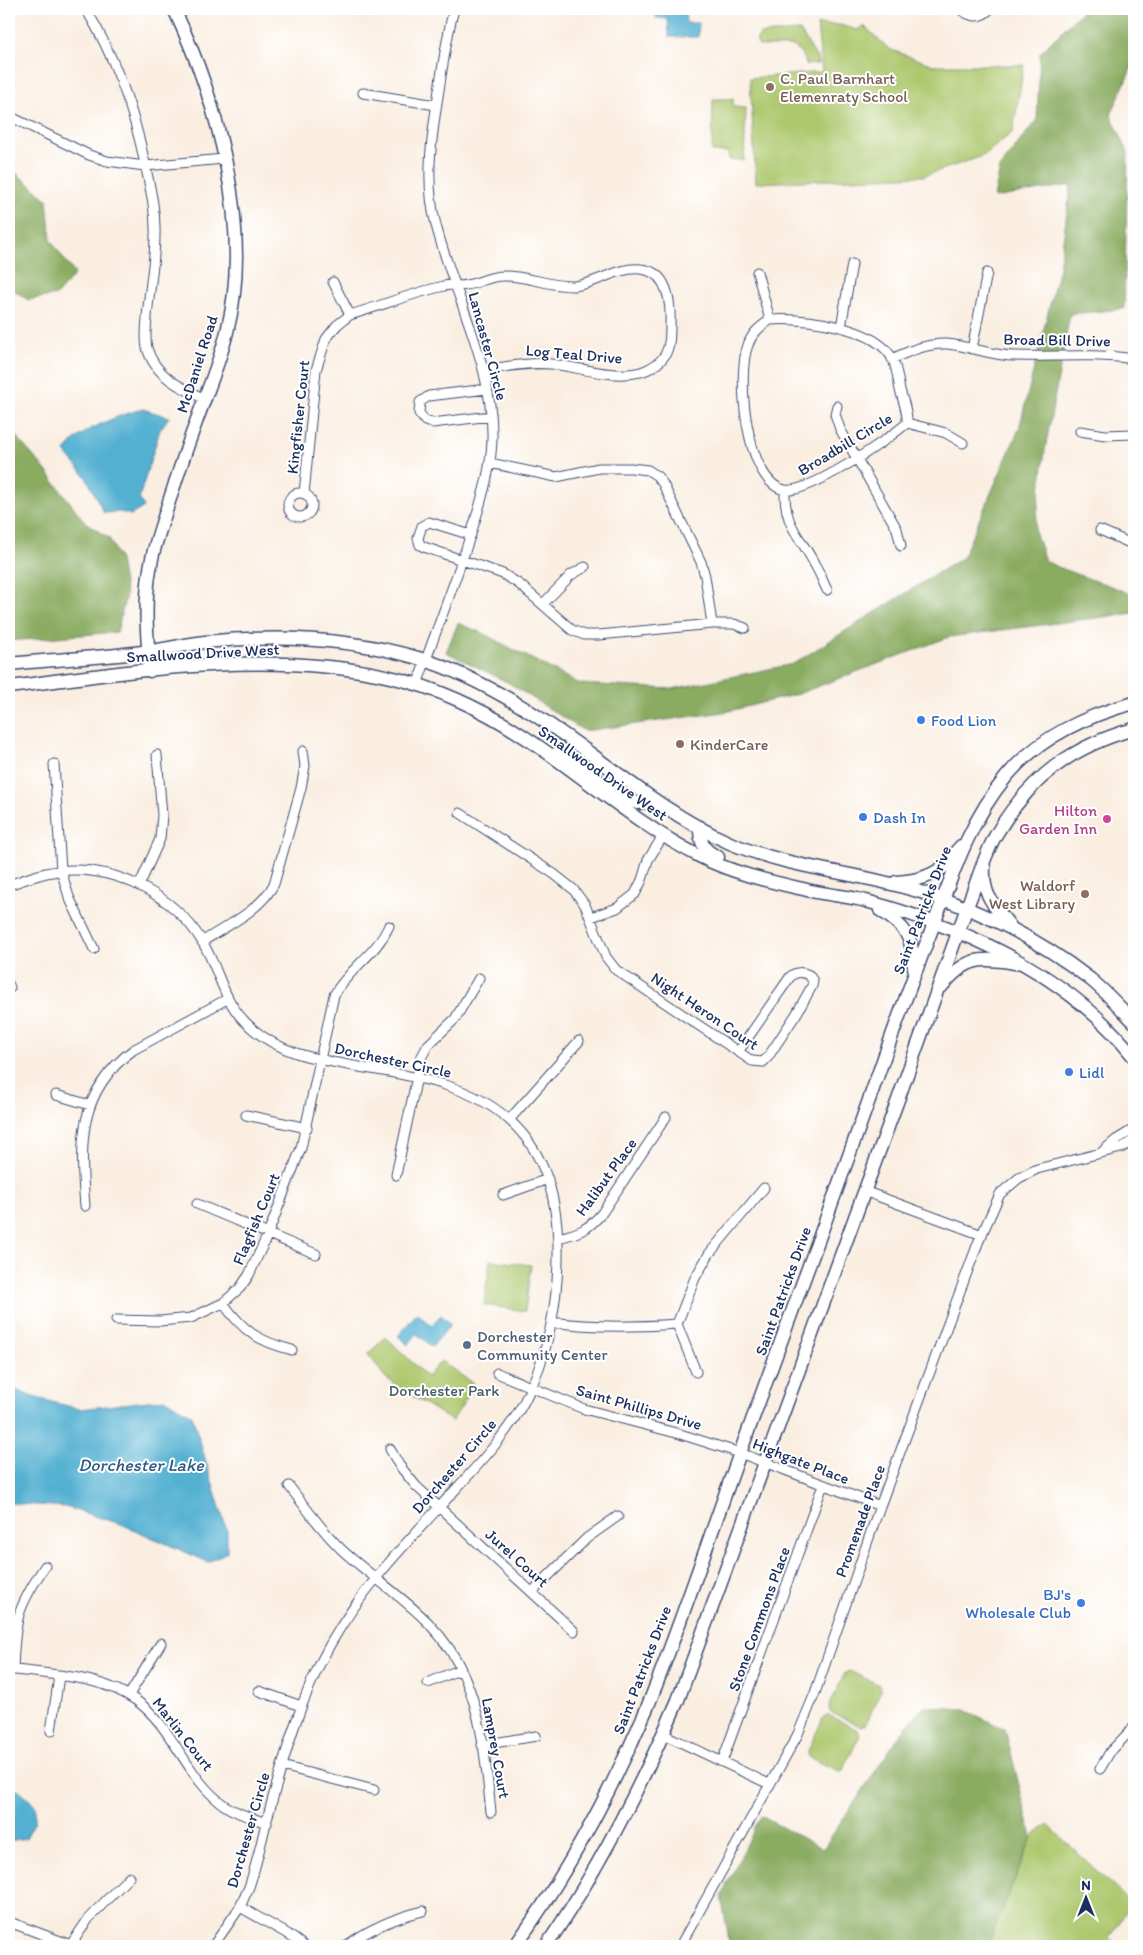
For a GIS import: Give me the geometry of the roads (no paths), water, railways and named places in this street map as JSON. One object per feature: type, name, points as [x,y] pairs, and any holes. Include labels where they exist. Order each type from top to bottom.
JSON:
[{"type":"main road","name":"McDaniel Road","points":[[150,671],[146,630],[150,568],[174,487],[228,330],[236,285],[236,240],[224,159],[205,84],[192,46],[174,9]]},
{"type":"main road","name":"Smallwood Drive West","points":[[9,664],[148,652],[205,642],[306,639],[386,649],[425,660],[446,668],[524,708],[655,801],[731,843],[812,868],[883,882],[943,899],[967,908],[1013,931],[1090,979],[1134,1022]]},
{"type":"main road","name":"Smallwood Drive West","points":[[9,687],[150,671],[233,665],[295,664],[374,674],[417,685],[487,715],[522,735],[617,805],[663,836],[700,857],[763,880],[812,892],[865,901],[934,923],[958,931],[1027,966],[1074,998],[1116,1036],[1134,1057]]},
{"type":"main road","name":"Saint Patricks Drive","points":[[514,1946],[564,1872],[620,1770],[662,1672],[740,1453],[934,923],[966,841],[983,809],[1007,776],[1038,747],[1076,723],[1134,703]]},
{"type":"main road","points":[[487,715],[540,739],[626,799],[638,803],[655,801]]},
{"type":"main road","points":[[546,1946],[606,1852],[663,1734],[694,1656],[938,992],[986,855],[996,834],[1025,794],[1049,771],[1082,748],[1110,735],[1134,729]]},
{"type":"main road","points":[[700,826],[700,842],[705,850],[781,883]]},
{"type":"main road","points":[[883,882],[911,881],[931,875],[947,862],[966,841]]},
{"type":"main road","points":[[986,855],[984,875],[988,898],[1013,931]]},
{"type":"main road","points":[[865,901],[898,922],[909,936],[914,949],[915,976]]},
{"type":"main road","points":[[938,992],[956,970],[972,962],[994,959],[1027,966]]},
{"type":"street","points":[[86,9],[116,70],[133,119],[151,190],[155,234],[146,332],[147,348],[156,366],[170,381],[205,398]]},
{"type":"street","name":"Lancaster Circle","points":[[417,685],[471,535],[490,463],[491,416],[483,370],[436,225],[430,190],[430,148],[447,36],[454,9]]},
{"type":"street","points":[[960,9],[972,16],[984,15],[990,9]]},
{"type":"street","points":[[363,92],[436,105]]},
{"type":"street","points":[[9,116],[89,155],[106,161],[145,166],[224,159]]},
{"type":"street","points":[[841,327],[852,264]]},
{"type":"street","name":"Log Teal Drive","points":[[456,286],[501,276],[518,276],[553,284],[574,286],[588,283],[622,270],[634,268],[651,272],[660,279],[669,293],[671,318],[669,346],[662,358],[649,369],[619,374],[561,365],[532,363],[483,370]]},
{"type":"street","points":[[757,272],[770,320],[829,324],[856,331],[878,344],[892,359]]},
{"type":"street","points":[[972,349],[987,273]]},
{"type":"street","points":[[333,282],[350,315]]},
{"type":"street","name":"Kingfisher Court","points":[[304,494],[316,370],[326,339],[334,328],[350,315],[446,285],[456,286]]},
{"type":"street","name":"Broadbill Circle","points":[[770,320],[755,332],[747,346],[743,373],[744,400],[747,426],[758,462],[764,473],[778,488],[785,490],[800,489],[856,459],[907,423],[907,414],[892,359]]},
{"type":"street","name":"Broad Bill Drive","points":[[892,359],[910,351],[946,344],[1013,356],[1099,355],[1134,359]]},
{"type":"street","points":[[487,389],[429,396],[420,402],[419,413],[425,421],[432,422],[491,416]]},
{"type":"street","points":[[837,406],[838,422],[856,459],[897,529],[901,546]]},
{"type":"street","points":[[907,423],[946,433],[962,443]]},
{"type":"street","points":[[1080,430],[1112,436],[1134,434]]},
{"type":"street","points":[[490,463],[556,477],[599,468],[643,469],[653,473],[663,484],[700,562],[705,576],[712,624]]},
{"type":"street","points":[[785,490],[785,510],[789,522],[815,564],[827,590]]},
{"type":"street","points":[[471,535],[429,522],[419,530],[418,541],[424,547],[503,574],[519,584],[567,626],[584,635],[712,624],[734,624],[745,628]]},
{"type":"street","points":[[1100,530],[1134,544]]},
{"type":"street","points":[[543,604],[571,575],[585,567]]},
{"type":"street","points":[[202,942],[257,905],[274,884],[301,788],[304,771],[303,751]]},
{"type":"street","points":[[139,886],[160,839],[162,815],[157,755]]},
{"type":"street","points":[[54,764],[62,870],[71,902],[94,949]]},
{"type":"street","name":"Night Heron Court","points":[[460,812],[564,882],[579,897],[591,917],[606,957],[616,970],[738,1052],[755,1062],[765,1061],[797,1013],[812,986],[812,978],[799,972],[793,973],[738,1052]]},
{"type":"street","points":[[591,917],[617,908],[635,894],[642,880],[648,860],[663,836]]},
{"type":"street","name":"Dorchester Circle","points":[[9,885],[37,875],[62,870],[102,874],[139,886],[160,898],[175,910],[202,942],[227,999],[242,1019],[267,1040],[292,1053],[448,1085],[468,1093],[489,1105],[509,1120],[530,1146],[548,1179],[556,1209],[558,1281],[552,1322],[531,1387],[518,1413],[492,1448],[376,1577],[357,1601],[332,1640],[301,1706],[282,1766],[253,1874],[240,1906],[213,1946]]},
{"type":"street","name":"Flagfish Court","points":[[116,1320],[160,1321],[191,1318],[223,1303],[240,1288],[249,1275],[268,1234],[294,1168],[306,1128],[334,995],[347,976],[380,944],[389,926]]},
{"type":"street","points":[[396,1175],[416,1078],[424,1051],[455,1019],[478,978]]},
{"type":"street","points":[[85,1206],[83,1176],[84,1129],[90,1105],[102,1082],[126,1055],[227,999]]},
{"type":"street","points":[[509,1120],[579,1041]]},
{"type":"street","points":[[56,1095],[90,1105]]},
{"type":"street","points":[[246,1116],[306,1128]]},
{"type":"street","name":"Halibut Place","points":[[558,1238],[581,1232],[591,1226],[602,1213],[666,1117]]},
{"type":"street","name":"Promenade Place","points":[[1100,1154],[1116,1140],[1134,1129]]},
{"type":"street","name":"Promenade Place","points":[[680,1946],[798,1734],[815,1693],[880,1506],[982,1235],[1000,1194],[1012,1182],[1037,1169],[1121,1148],[1134,1140]]},
{"type":"street","points":[[503,1195],[548,1179]]},
{"type":"street","points":[[696,1372],[677,1324],[695,1278],[709,1254],[764,1188]]},
{"type":"street","points":[[864,1191],[982,1235]]},
{"type":"street","points":[[197,1204],[316,1254]]},
{"type":"street","points":[[223,1303],[235,1320],[249,1333],[266,1342],[292,1350]]},
{"type":"street","points":[[552,1322],[612,1327],[677,1324]]},
{"type":"street","name":"Saint Phillips Drive","points":[[497,1373],[600,1414],[680,1434],[740,1453]]},
{"type":"street","name":"Jurel Court","points":[[390,1449],[395,1460],[409,1478],[574,1631]]},
{"type":"street","name":"Highgate Place","points":[[740,1453],[880,1506]]},
{"type":"street","name":"Stone Commons Place","points":[[722,1762],[823,1485]]},
{"type":"street","name":"Lamprey Court","points":[[289,1486],[334,1542],[418,1612],[434,1627],[444,1641],[461,1669],[472,1697],[482,1745],[491,1812]]},
{"type":"street","points":[[533,1591],[587,1538],[618,1516]]},
{"type":"street","points":[[11,1670],[19,1613],[44,1566]]},
{"type":"street","points":[[129,1695],[161,1643]]},
{"type":"street","points":[[428,1683],[461,1669]]},
{"type":"street","name":"Marlin Court","points":[[11,1670],[87,1679],[129,1695],[138,1701],[151,1715],[218,1801],[236,1812],[266,1822]]},
{"type":"street","points":[[51,1731],[58,1676]]},
{"type":"street","points":[[259,1691],[301,1706]]},
{"type":"street","points":[[1100,1770],[1110,1752],[1134,1727]]},
{"type":"street","points":[[663,1734],[769,1784]]},
{"type":"street","points":[[482,1745],[536,1736]]},
{"type":"street","points":[[282,1766],[374,1790]]},
{"type":"street","points":[[12,1923],[71,1946],[89,1918],[129,1877]]},
{"type":"street","points":[[240,1906],[304,1946]]},
{"type":"street","points":[[346,1946],[364,1933],[385,1922],[423,1911]]},
{"type":"water","points":[[656,9],[685,9],[686,23],[699,23],[698,37],[669,37],[668,19],[656,18]]},
{"type":"water","points":[[143,409],[169,417],[160,430],[139,498],[144,507],[131,515],[120,512],[104,513],[86,477],[65,452],[71,444],[89,430],[111,419]]},
{"type":"water","points":[[417,1313],[431,1325],[441,1315],[451,1324],[432,1347],[417,1334],[408,1345],[398,1336]]},
{"type":"water","name":"Dorchester Lake","points":[[9,1387],[33,1397],[80,1409],[165,1399],[192,1415],[227,1531],[227,1552],[208,1562],[121,1524],[65,1507],[9,1503]]},
{"type":"water","points":[[9,1786],[23,1793],[35,1806],[35,1821],[26,1838],[9,1841]]},
{"type":"place","name":"C. Paul Barnhart Elemenraty School","points":[[770,87]]},
{"type":"place","name":"Food Lion","points":[[921,720]]},
{"type":"place","name":"KinderCare","points":[[680,744]]},
{"type":"place","name":"Dash In","points":[[863,817]]},
{"type":"place","name":"Hilton Garden Inn","points":[[1107,819]]},
{"type":"place","name":"Waldorf West Library","points":[[1085,894]]},
{"type":"place","name":"Lidl","points":[[1069,1072]]},
{"type":"place","name":"Dorchester Community Center","points":[[467,1345]]},
{"type":"place","name":"BJ's Wholesale Club","points":[[1081,1603]]},
{"type":"park label","name":"Dorchester Park","points":[[444,1390]]}]
